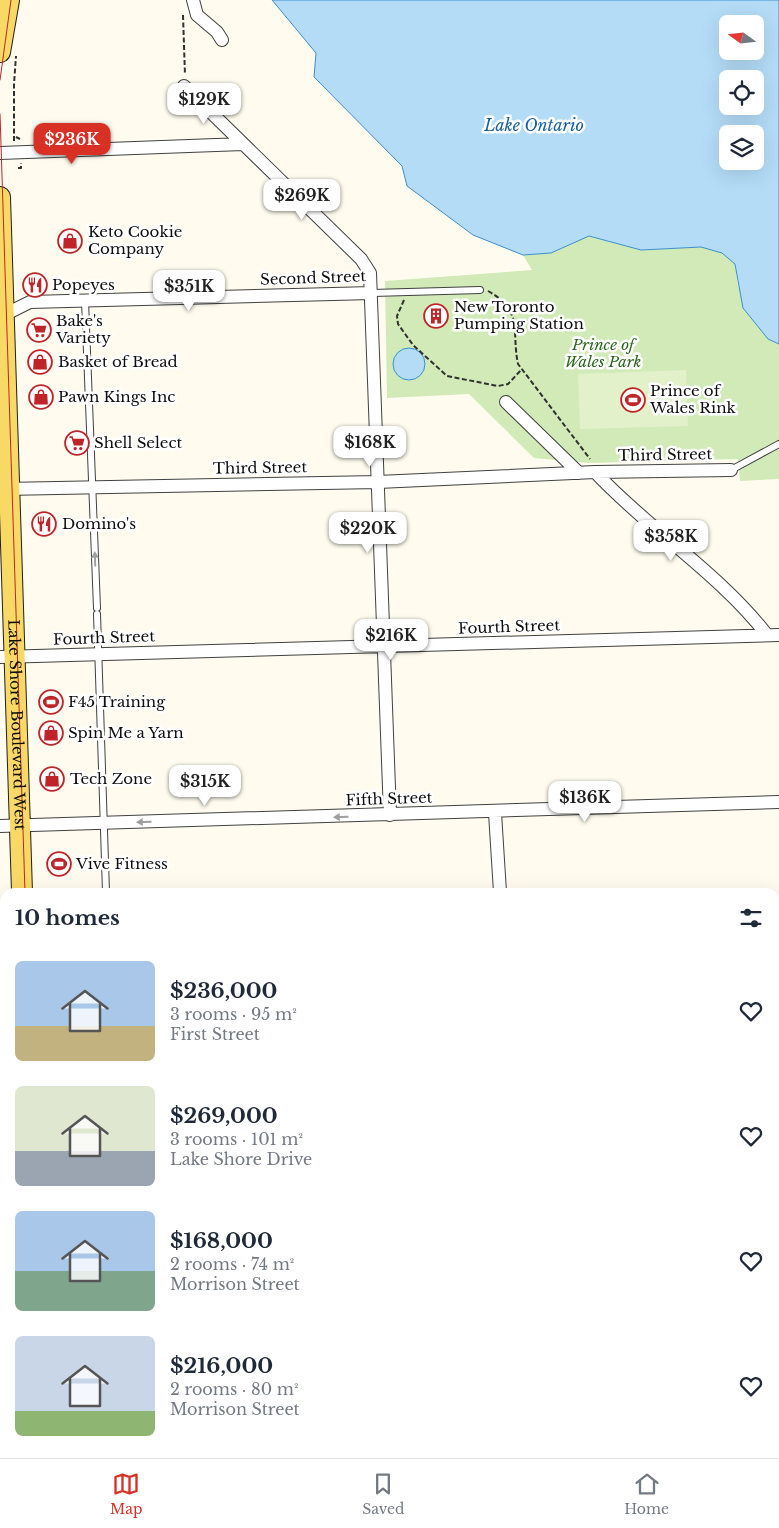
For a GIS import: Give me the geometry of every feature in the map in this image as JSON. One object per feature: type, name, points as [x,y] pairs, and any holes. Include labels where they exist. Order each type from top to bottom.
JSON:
[{"type":"main road","points":[[9,0],[9,50]]},
{"type":"main road","name":"Lake Shore Boulevard West","points":[[0,197],[7,656],[20,826],[22,888]]},
{"type":"street","points":[[188,4],[217,32],[222,40]]},
{"type":"street","points":[[184,86],[361,258],[370,273],[386,647],[390,815]]},
{"type":"street","points":[[0,153],[18,158],[244,144]]},
{"type":"street","name":"Second Street","points":[[2,316],[30,302],[372,293]]},
{"type":"street","points":[[506,402],[579,472]]},
{"type":"street","points":[[593,467],[620,500],[744,607],[773,635]]},
{"type":"street","name":"Third Street","points":[[5,489],[378,482],[579,472],[593,467],[731,470]]},
{"type":"street","name":"Fourth Street","points":[[7,656],[773,635]]},
{"type":"street","name":"Fifth Street","points":[[0,826],[779,802]]},
{"type":"street","points":[[495,812],[500,888]]},
{"type":"lane","name":"Second Street","points":[[372,293],[480,290]]},
{"type":"lane","points":[[85,301],[106,888]]},
{"type":"lane","points":[[731,470],[779,444]]},
{"type":"path","points":[[184,86],[188,4]]},
{"type":"path","points":[[9,50],[14,84],[18,158],[21,168],[18,168]]},
{"type":"path","points":[[16,137],[20,138]]},
{"type":"path","points":[[480,290],[488,291],[508,305],[514,317],[515,349],[522,369],[593,467]]},
{"type":"path","points":[[408,291],[398,311],[398,324],[413,345],[442,373],[455,378],[498,386],[508,384],[522,369]]},
{"type":"green space","name":"Prince of Wales Park","points":[[588,236],[641,250],[701,247],[722,253],[735,264],[738,285],[768,339],[779,344],[779,479],[740,481],[738,459],[588,463],[534,458],[469,394],[387,398],[385,281],[532,270],[523,255],[552,253]]},
{"type":"green space","name":"Prince of Wales Rink","points":[[686,370],[688,426],[580,429],[578,374]]},
{"type":"water","name":"Lake Ontario","points":[[272,0],[779,0],[779,344],[768,339],[743,308],[735,264],[722,253],[701,247],[641,250],[589,236],[551,253],[523,255],[473,235],[407,186],[402,166],[314,77],[316,53]]},
{"type":"water","points":[[409,348],[415,349],[420,353],[424,358],[424,370],[420,375],[415,379],[409,380],[403,379],[398,375],[394,370],[393,364],[394,358],[398,353],[403,349]]},
{"type":"tram line","points":[[0,80],[11,0]]},
{"type":"tram line","points":[[0,114],[25,888]]},
{"type":"place","name":"Keto Cookie Company","points":[[70,241]]},
{"type":"place","name":"Popeyes","points":[[35,285]]},
{"type":"place","name":"New Toronto Pumping Station","points":[[436,316]]},
{"type":"place","name":"Bake's Variety","points":[[39,330]]},
{"type":"place","name":"Basket of Bread","points":[[40,362]]},
{"type":"place","name":"Pawn Kings Inc","points":[[41,397]]},
{"type":"place","name":"Prince of Wales Rink","points":[[633,400]]},
{"type":"place","name":"Shell Select","points":[[77,443]]},
{"type":"place","name":"Domino's","points":[[44,524]]},
{"type":"place","name":"F45 Training","points":[[51,702]]},
{"type":"place","name":"Spin Me a Yarn","points":[[51,733]]},
{"type":"place","name":"Tech Zone","points":[[52,779]]},
{"type":"place","name":"Vive Fitness","points":[[59,864]]}]
